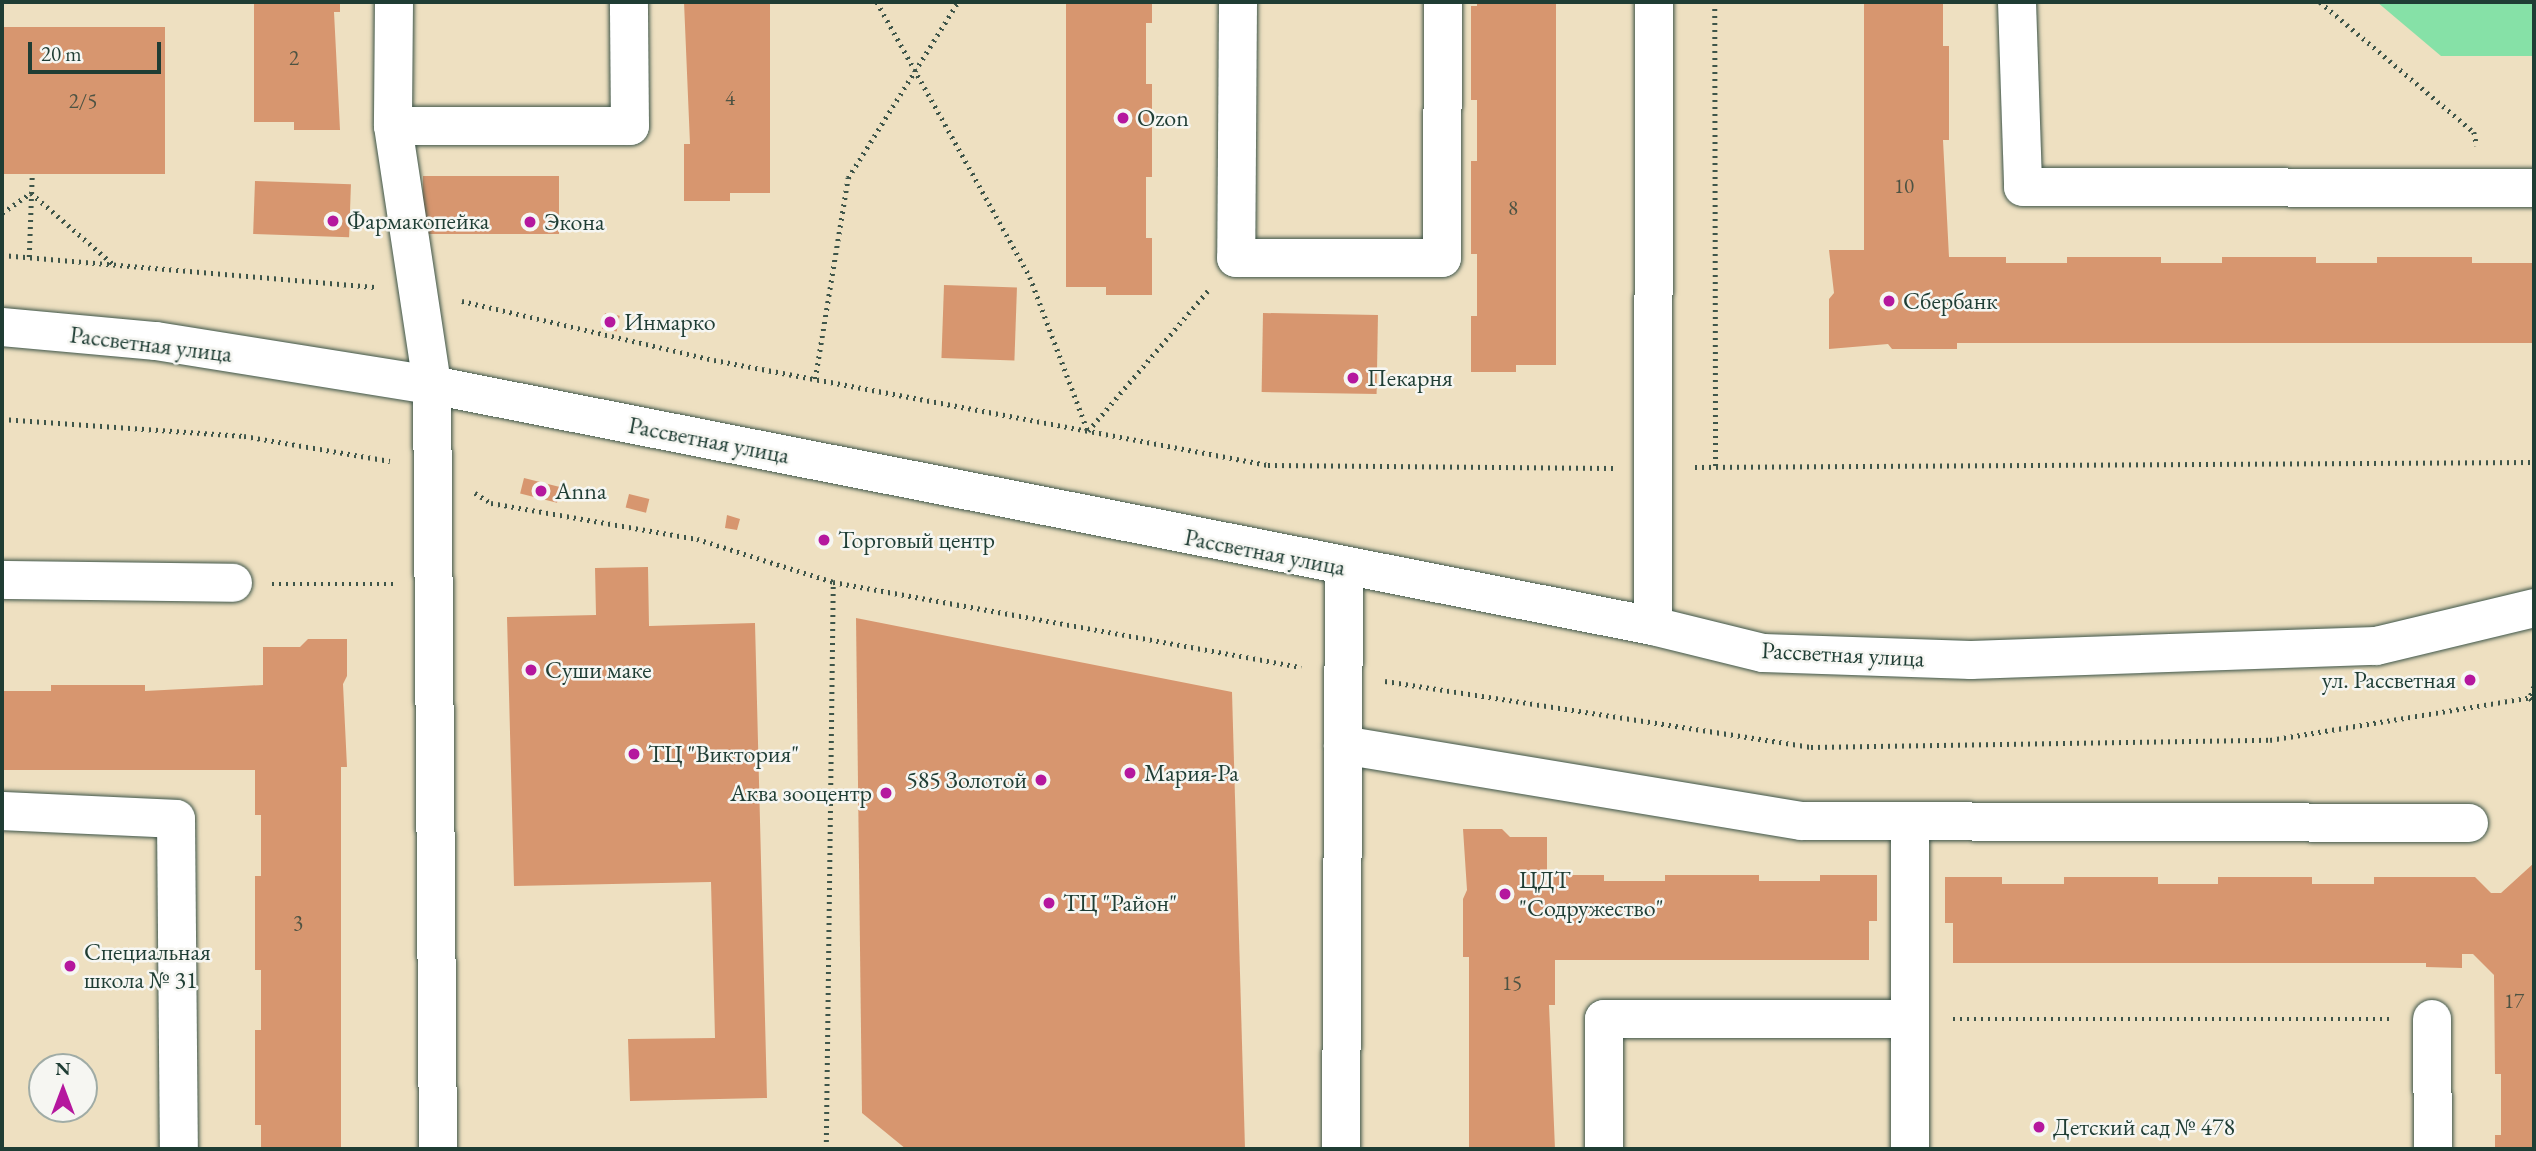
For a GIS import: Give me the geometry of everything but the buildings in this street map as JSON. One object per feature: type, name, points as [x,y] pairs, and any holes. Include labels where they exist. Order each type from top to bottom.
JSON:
[{"type":"street","points":[[394,2],[393,126],[420,290],[432,386],[438,1149]]},
{"type":"street","points":[[393,126],[630,126],[629,2]]},
{"type":"street","points":[[1238,2],[1236,258],[1441,258],[1443,2]]},
{"type":"street","points":[[1653,626],[1654,2]]},
{"type":"street","points":[[2017,2],[2023,187],[2534,188]]},
{"type":"street","name":"Рассветная улица","points":[[2,327],[156,341],[432,386],[1344,568],[1653,626],[1763,653],[1971,660],[2376,646],[2534,608]]},
{"type":"street","points":[[1341,1149],[1344,568]]},
{"type":"street","points":[[2,580],[233,583]]},
{"type":"street","points":[[1343,746],[1801,821],[1910,824],[2469,823]]},
{"type":"street","points":[[2,811],[176,819],[179,1149]]},
{"type":"street","points":[[1910,824],[1910,1149]]},
{"type":"street","points":[[1604,1149],[1604,1018],[1910,1018]]},
{"type":"street","points":[[2432,1018],[2433,1149]]},
{"type":"path","points":[[877,2],[1030,277],[1088,431]]},
{"type":"path","points":[[815,379],[848,178],[958,2]]},
{"type":"path","points":[[1715,2],[1716,467]]},
{"type":"path","points":[[2319,2],[2474,132],[2486,188]]},
{"type":"path","points":[[29,257],[32,174]]},
{"type":"path","points":[[31,193],[114,265]]},
{"type":"path","points":[[2,213],[31,193]]},
{"type":"path","points":[[2,255],[420,290],[815,379],[1268,465],[1653,468],[2534,463]]},
{"type":"path","points":[[1088,431],[1236,258]]},
{"type":"path","points":[[2,419],[244,436],[433,468],[491,503],[697,539],[833,582],[1345,675],[1811,747],[2270,740],[2533,699],[2534,687]]},
{"type":"path","points":[[827,1149],[833,582]]},
{"type":"path","points":[[233,583],[434,584]]},
{"type":"path","points":[[1910,1018],[2432,1018]]},
{"type":"green space","points":[[2377,2],[2534,2],[2534,56],[2441,56]]},
{"type":"place","name":"Ozon","points":[[1123,118]]},
{"type":"place","name":"Фармакопейка","points":[[333,221]]},
{"type":"place","name":"Экона","points":[[530,222]]},
{"type":"place","name":"Сбербанк","points":[[1889,301]]},
{"type":"place","name":"Инмарко","points":[[610,322]]},
{"type":"place","name":"Пекарня","points":[[1353,378]]},
{"type":"place","name":"Anna","points":[[541,491]]},
{"type":"place","name":"Торговый центр","points":[[824,540]]},
{"type":"place","name":"Суши маке","points":[[531,670]]},
{"type":"place","name":"ул. Рассветная","points":[[2470,680]]},
{"type":"place","name":"ТЦ \"Виктория\"","points":[[634,754]]},
{"type":"place","name":"Мария-Ра","points":[[1130,773]]},
{"type":"place","name":"585 Золотой","points":[[1041,780]]},
{"type":"place","name":"Аква зооцентр","points":[[886,793]]},
{"type":"place","name":"ЦДТ \"Содружество\"","points":[[1505,894]]},
{"type":"place","name":"ТЦ \"Район\"","points":[[1049,903]]},
{"type":"place","name":"Специальная школа № 31","points":[[70,966]]},
{"type":"place","name":"Детский сад № 478","points":[[2039,1127]]}]
